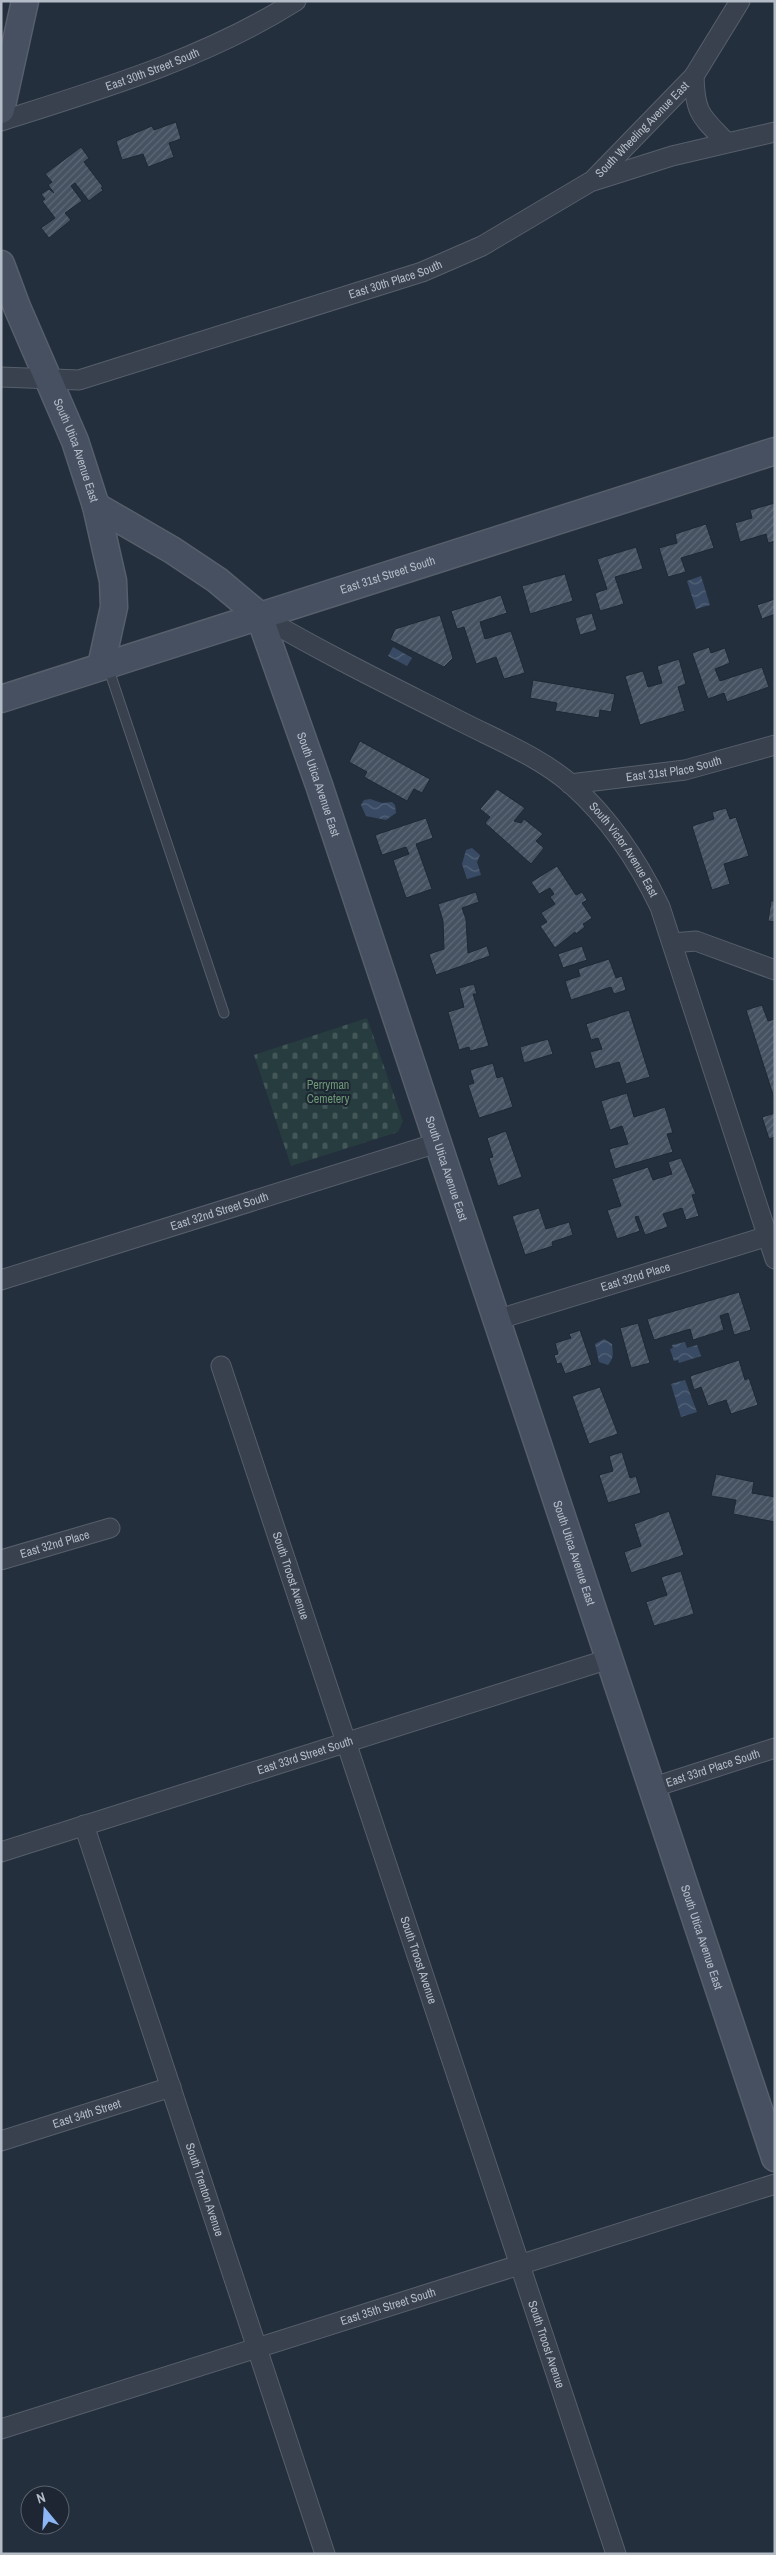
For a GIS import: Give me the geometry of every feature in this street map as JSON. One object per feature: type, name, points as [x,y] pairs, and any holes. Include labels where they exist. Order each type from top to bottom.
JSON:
[{"type":"street","points":[[1,110],[25,1]]},
{"type":"street","name":"East 30th Street South","points":[[1,121],[173,63],[216,45],[296,1]]},
{"type":"street","name":"South Wheeling Avenue East","points":[[590,182],[694,76],[740,1]]},
{"type":"street","name":"South Wheeling Avenue East","points":[[694,76],[694,103],[702,116],[726,142]]},
{"type":"street","name":"East 30th Place South","points":[[1,377],[79,380],[422,272],[482,246],[590,182],[672,156],[775,132]]},
{"type":"street","name":"South Utica Avenue East","points":[[1,264],[17,307],[75,442],[96,506],[210,575],[259,615],[320,790],[775,2158]]},
{"type":"street","name":"East 31st Street South","points":[[1,698],[775,451]]},
{"type":"street","points":[[96,506],[113,581],[114,607],[104,666]]},
{"type":"street","name":"South Victor Avenue East","points":[[259,615],[307,643],[531,757],[570,784],[600,813],[635,859],[660,907],[771,1237],[775,1259]]},
{"type":"street","name":"East 31st Place South","points":[[570,784],[685,770],[726,761],[775,745]]},
{"type":"street","points":[[672,943],[696,941],[775,970]]},
{"type":"street","name":"East 32nd Street South","points":[[1,1280],[437,1144]]},
{"type":"street","name":"East 32nd Place","points":[[496,1320],[771,1237]]},
{"type":"street","name":"South Troost Avenue","points":[[220,1366],[348,1743],[616,2554]]},
{"type":"street","name":"East 32nd Place","points":[[1,1560],[110,1528]]},
{"type":"street","name":"East 33rd Street South","points":[[1,1852],[609,1659]]},
{"type":"street","name":"East 33rd Place South","points":[[651,1788],[775,1748]]},
{"type":"street","name":"South Trenton Avenue","points":[[84,1825],[325,2554]]},
{"type":"street","name":"East 34th Street","points":[[1,2141],[171,2087]]},
{"type":"street","name":"East 35th Street South","points":[[1,2429],[257,2346],[775,2184]]},
{"type":"lane","points":[[104,666],[224,1014]]},
{"type":"green space","name":"Perryman Cemetery","points":[[367,1018],[403,1121],[398,1132],[291,1166],[254,1055]]},
{"type":"water","points":[[701,576],[710,605],[696,609],[687,581]]},
{"type":"water","points":[[393,647],[412,658],[407,666],[388,656]]},
{"type":"water","points":[[370,799],[382,803],[392,802],[395,805],[396,813],[386,820],[366,816],[361,805],[364,800]]},
{"type":"water","points":[[472,848],[480,855],[477,862],[481,875],[467,879],[462,864],[466,850]]},
{"type":"water","points":[[604,1339],[612,1344],[613,1355],[608,1365],[599,1362],[595,1344]]},
{"type":"water","points":[[685,1342],[687,1348],[697,1345],[701,1356],[679,1363],[678,1360],[674,1361],[670,1349],[673,1348],[672,1345]]},
{"type":"water","points":[[685,1380],[697,1412],[681,1417],[671,1384]]},
{"type":"building","points":[[176,122],[181,139],[169,143],[174,157],[148,167],[143,154],[122,160],[116,141],[152,126],[154,130]]},
{"type":"building","points":[[81,147],[89,158],[84,162],[103,187],[101,188],[103,190],[89,201],[75,183],[71,186],[82,201],[65,213],[71,220],[49,238],[41,228],[55,218],[42,201],[45,199],[41,194],[49,189],[54,193],[48,185],[52,182],[45,174]]},
{"type":"building","points":[[775,503],[775,541],[768,543],[766,534],[740,542],[735,523],[752,518],[750,510]]},
{"type":"building","points":[[706,524],[714,548],[681,558],[686,572],[668,577],[659,548],[677,543],[675,534]]},
{"type":"building","points":[[636,547],[643,569],[615,577],[624,604],[600,611],[595,593],[607,589],[597,559]]},
{"type":"building","points":[[565,574],[573,601],[530,614],[522,586]]},
{"type":"building","points":[[501,595],[507,613],[480,622],[485,639],[511,631],[525,673],[504,679],[496,657],[476,664],[464,627],[457,629],[451,611]]},
{"type":"building","points":[[775,599],[775,614],[762,619],[757,605]]},
{"type":"building","points":[[592,613],[597,630],[580,635],[575,618]]},
{"type":"building","points":[[440,615],[453,658],[444,667],[390,640],[395,629]]},
{"type":"building","points":[[709,647],[711,653],[725,648],[730,663],[715,669],[720,681],[762,667],[769,687],[727,702],[724,693],[708,699],[692,653]]},
{"type":"building","points":[[679,659],[686,684],[678,687],[685,711],[640,725],[625,676],[643,671],[648,687],[662,683],[657,666]]},
{"type":"building","points":[[533,680],[615,694],[611,712],[600,710],[599,718],[555,711],[557,703],[530,698]]},
{"type":"building","points":[[360,741],[430,779],[422,793],[414,789],[407,801],[364,777],[367,772],[349,762]]},
{"type":"building","points":[[497,789],[525,808],[514,821],[521,823],[524,819],[543,834],[536,841],[544,848],[531,864],[485,823],[490,817],[480,809]]},
{"type":"building","points":[[726,808],[730,819],[736,817],[749,856],[724,864],[730,884],[712,890],[692,826],[714,819],[712,812]]},
{"type":"building","points":[[426,818],[433,838],[416,844],[432,889],[406,898],[393,860],[409,854],[406,847],[382,855],[375,835]]},
{"type":"building","points":[[557,866],[576,895],[582,892],[587,900],[582,903],[592,918],[583,924],[585,927],[576,934],[575,932],[555,948],[540,926],[547,922],[541,913],[555,904],[550,897],[554,894],[550,888],[539,894],[531,882]]},
{"type":"building","points":[[476,892],[479,902],[462,908],[466,919],[468,953],[487,946],[490,956],[436,975],[429,954],[444,949],[443,921],[438,904]]},
{"type":"building","points":[[771,901],[775,901],[775,922],[768,921]]},
{"type":"building","points":[[582,946],[587,960],[563,968],[558,954]]},
{"type":"building","points":[[609,959],[616,978],[622,976],[626,990],[614,994],[611,987],[571,1000],[565,981],[580,976],[578,969]]},
{"type":"building","points":[[474,984],[477,994],[473,994],[489,1046],[470,1051],[469,1047],[459,1050],[448,1012],[464,1007],[459,988]]},
{"type":"building","points":[[762,1005],[768,1021],[775,1019],[774,1098],[746,1010]]},
{"type":"building","points":[[629,1010],[650,1077],[626,1084],[619,1062],[595,1069],[590,1052],[602,1049],[598,1038],[591,1040],[586,1024]]},
{"type":"building","points":[[548,1039],[553,1054],[524,1063],[520,1047]]},
{"type":"building","points":[[493,1063],[497,1078],[503,1076],[513,1107],[479,1118],[468,1085],[474,1083],[470,1070]]},
{"type":"building","points":[[627,1093],[634,1117],[665,1107],[673,1133],[667,1134],[673,1152],[615,1169],[609,1149],[628,1144],[622,1126],[610,1130],[601,1101]]},
{"type":"building","points":[[775,1113],[775,1137],[769,1139],[762,1117]]},
{"type":"building","points":[[506,1131],[522,1177],[498,1186],[489,1158],[493,1157],[487,1138]]},
{"type":"building","points":[[681,1158],[696,1194],[692,1195],[699,1216],[686,1220],[682,1208],[663,1214],[668,1227],[645,1235],[638,1216],[635,1217],[640,1231],[617,1239],[607,1210],[621,1206],[612,1179],[648,1167],[653,1180],[672,1174],[668,1162]]},
{"type":"building","points":[[539,1208],[546,1229],[569,1222],[573,1235],[552,1242],[553,1246],[525,1255],[512,1216]]},
{"type":"building","points":[[739,1292],[751,1330],[734,1335],[728,1313],[720,1316],[724,1330],[693,1340],[690,1329],[654,1340],[647,1319]]},
{"type":"building","points":[[638,1323],[650,1363],[631,1368],[620,1328]]},
{"type":"building","points":[[580,1330],[592,1365],[565,1374],[561,1363],[557,1364],[554,1355],[558,1354],[555,1343],[571,1338],[569,1334]]},
{"type":"building","points":[[739,1360],[745,1380],[749,1378],[758,1405],[731,1414],[726,1400],[708,1406],[701,1387],[694,1390],[690,1376]]},
{"type":"building","points":[[600,1387],[618,1434],[589,1444],[572,1396]]},
{"type":"building","points":[[622,1452],[630,1478],[636,1476],[641,1493],[608,1503],[599,1475],[613,1471],[609,1456]]},
{"type":"building","points":[[716,1474],[754,1482],[752,1493],[775,1497],[775,1522],[733,1514],[736,1500],[711,1496]]},
{"type":"building","points":[[669,1511],[684,1555],[631,1573],[624,1552],[641,1546],[634,1524]]},
{"type":"building","points":[[681,1571],[694,1614],[654,1626],[646,1602],[667,1595],[661,1577]]}]
